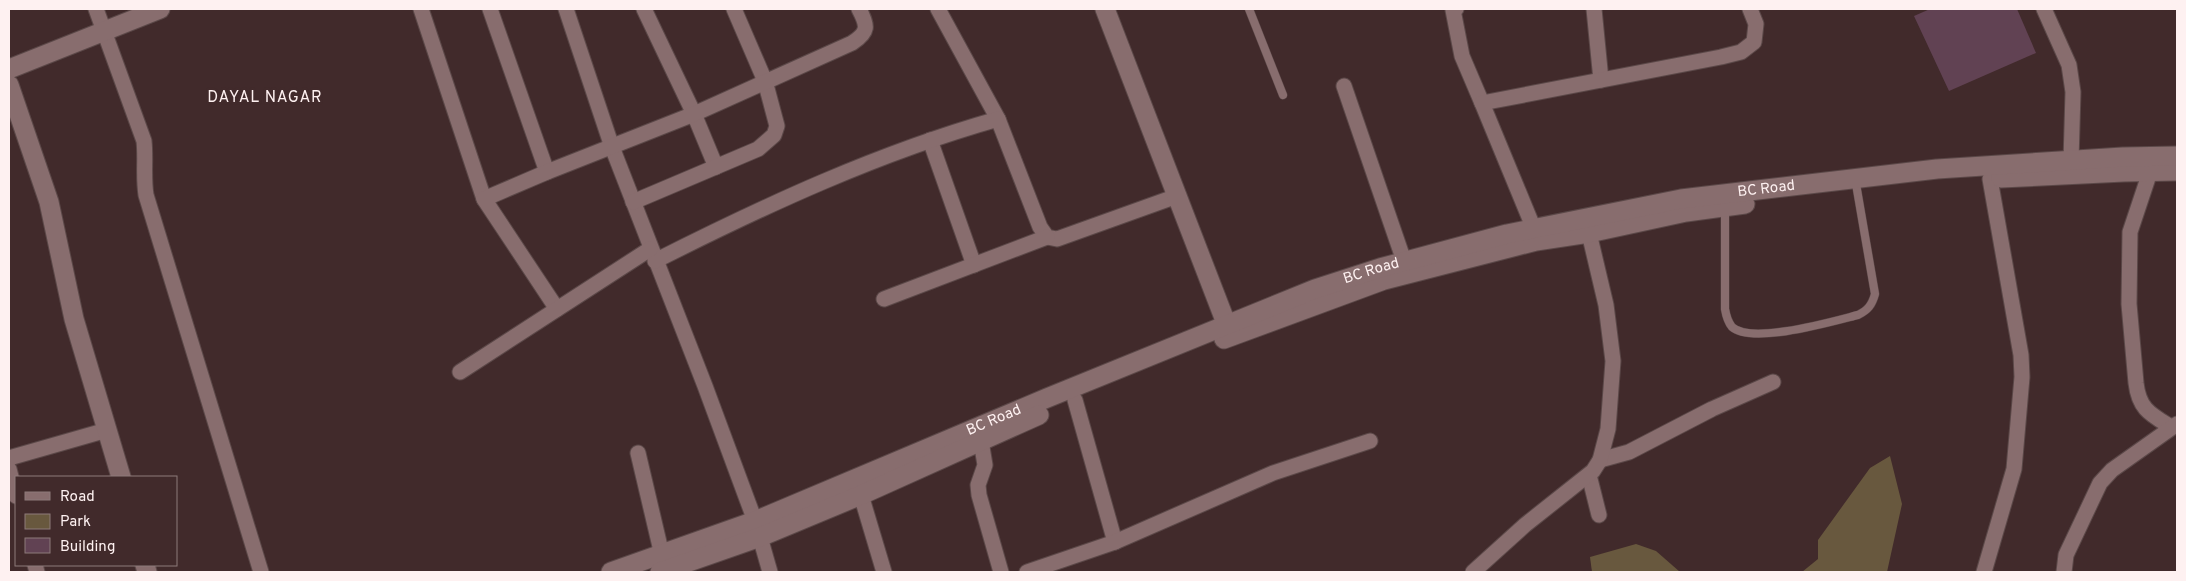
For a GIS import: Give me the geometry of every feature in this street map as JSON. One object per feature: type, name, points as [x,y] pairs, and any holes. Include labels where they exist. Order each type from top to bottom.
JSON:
[{"type":"street","points":[[96,9],[144,141],[146,155],[143,179],[146,195],[261,572]]},
{"type":"street","points":[[9,69],[160,9]]},
{"type":"street","points":[[421,9],[484,200],[557,309]]},
{"type":"street","points":[[490,9],[547,172]]},
{"type":"street","points":[[566,9],[612,147],[652,255],[705,386],[758,529],[770,572]]},
{"type":"street","points":[[644,9],[694,114],[716,167]]},
{"type":"street","points":[[633,202],[758,149],[774,135],[777,126],[765,81],[734,9]]},
{"type":"street","points":[[484,200],[547,172],[694,114],[862,36],[866,29],[865,20],[859,9]]},
{"type":"street","points":[[938,9],[998,119],[1040,227],[1046,237]]},
{"type":"street","points":[[1105,9],[1229,330]]},
{"type":"street","points":[[1456,9],[1453,10],[1462,56],[1535,235]]},
{"type":"street","points":[[1594,9],[1601,80]]},
{"type":"street","points":[[1482,103],[1721,58],[1741,52],[1754,42],[1756,24],[1750,9]]},
{"type":"street","points":[[2044,9],[2069,65],[2073,92],[2071,161]]},
{"type":"street","points":[[9,85],[49,202],[74,318],[121,476]]},
{"type":"street","points":[[1344,86],[1404,261]]},
{"type":"street","points":[[460,372],[557,309],[652,255],[854,167],[930,140],[998,119]]},
{"type":"street","points":[[930,140],[974,265]]},
{"type":"street","name":"BC Road","points":[[1989,173],[2071,161],[2123,157],[2177,156]]},
{"type":"street","name":"BC Road","points":[[612,572],[661,564],[861,495],[1075,400],[1315,289],[1404,261],[1507,234],[1589,233],[1686,212],[1725,207],[1937,169],[1989,173],[2177,171]]},
{"type":"street","points":[[2064,572],[2066,555],[2100,483],[2112,470],[2174,426],[2153,416],[2142,406],[2137,395],[2129,304],[2130,232],[2150,172]]},
{"type":"street","points":[[1984,572],[2014,469],[2022,377],[2022,355],[1989,173]]},
{"type":"street","name":"BC Road","points":[[758,529],[1229,330],[1384,280],[1535,235],[1681,199],[1856,184]]},
{"type":"street","points":[[884,299],[1046,237],[1057,239],[1177,196]]},
{"type":"street","points":[[1473,572],[1525,525],[1589,475],[1600,460],[1608,429],[1613,362],[1606,305],[1589,233]]},
{"type":"street","points":[[1600,460],[1629,452],[1712,409],[1773,382]]},
{"type":"street","points":[[1075,400],[1115,542]]},
{"type":"street","points":[[9,458],[107,430]]},
{"type":"street","points":[[981,441],[985,466],[978,485],[979,495],[1001,572]]},
{"type":"street","points":[[1027,572],[1115,542],[1273,473],[1370,441]]},
{"type":"street","points":[[638,453],[661,564]]},
{"type":"street","points":[[9,470],[15,492]]},
{"type":"street","points":[[1589,475],[1599,515]]},
{"type":"street","points":[[861,495],[884,572]]},
{"type":"lane","points":[[1249,9],[1283,94]]},
{"type":"lane","points":[[1725,207],[1725,309],[1727,318],[1732,326],[1742,332],[1787,332],[1858,315],[1866,311],[1872,303],[1875,294],[1856,184]]},
{"type":"green space","points":[[1890,456],[1902,504],[1887,572],[1802,572],[1818,559],[1818,540],[1870,468]]},
{"type":"green space","points":[[1636,544],[1656,551],[1680,572],[1592,572],[1590,557]]},
{"type":"building","points":[[1930,9],[2017,9],[2036,53],[1949,91],[1914,16]]},
{"type":"district","name":"DAYAL NAGAR","points":[[265,98]]}]
